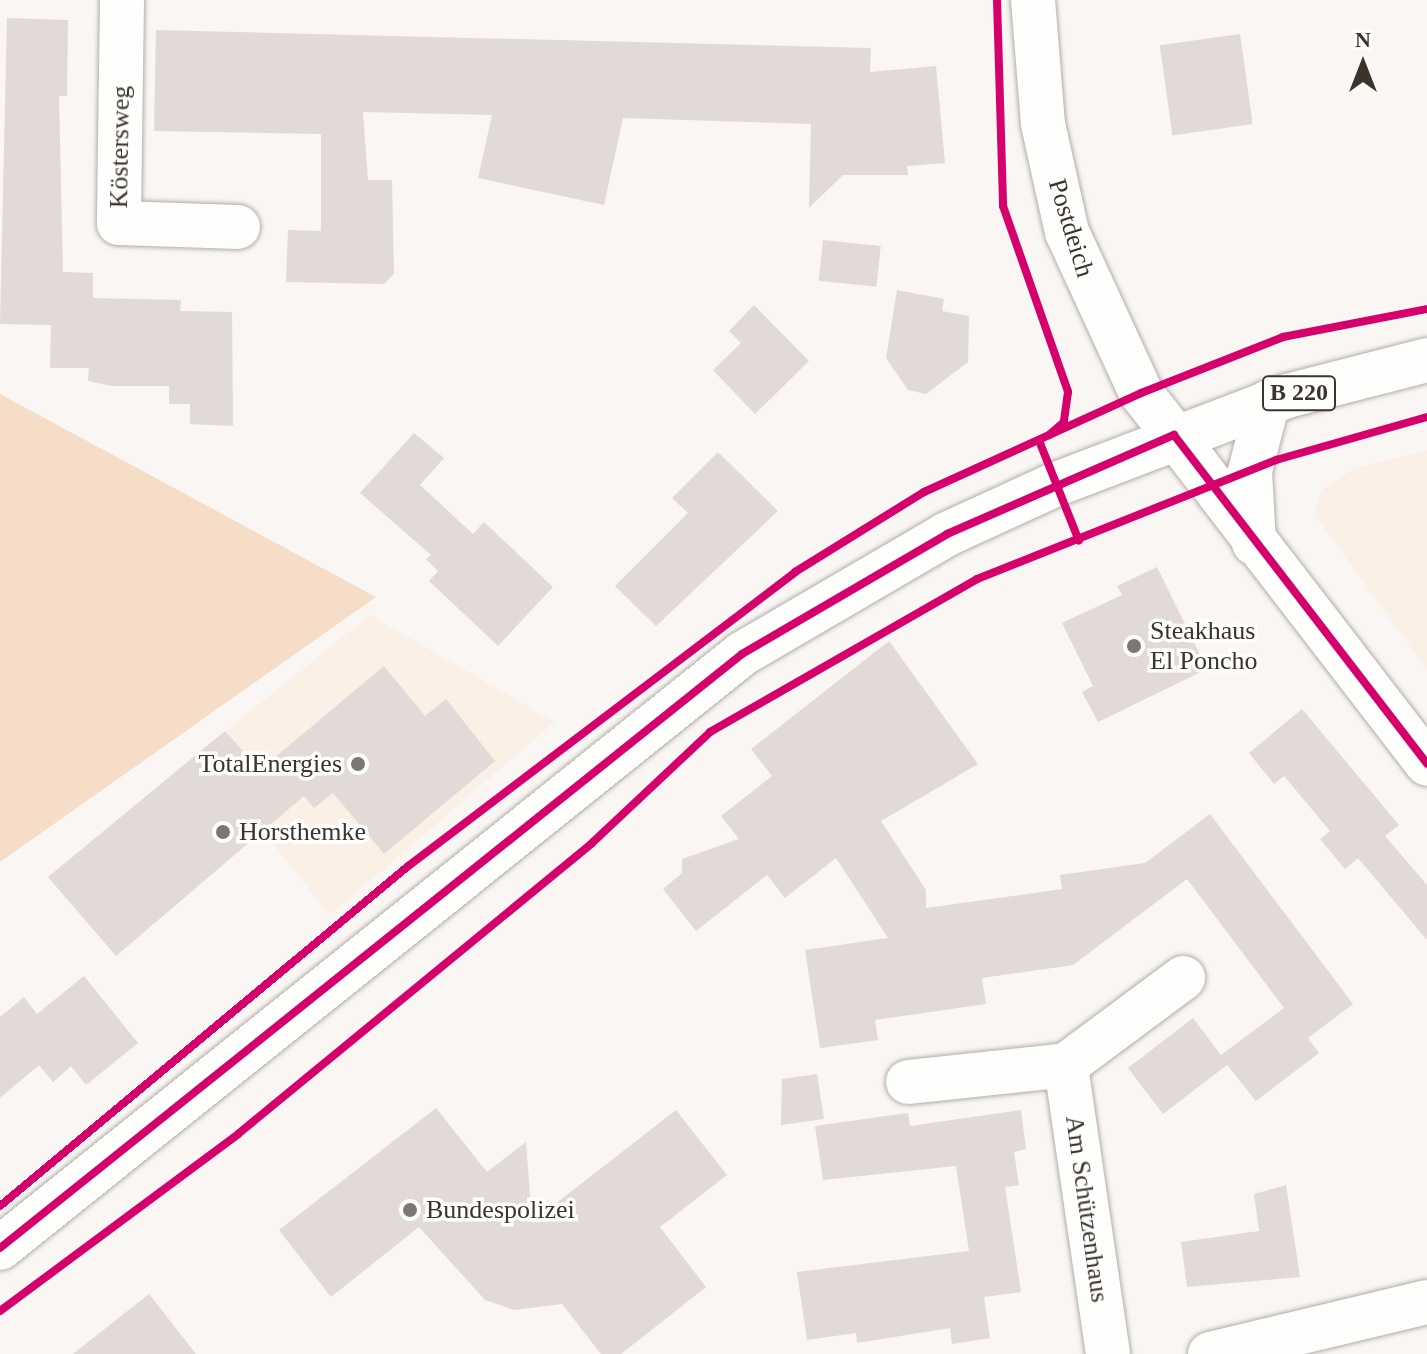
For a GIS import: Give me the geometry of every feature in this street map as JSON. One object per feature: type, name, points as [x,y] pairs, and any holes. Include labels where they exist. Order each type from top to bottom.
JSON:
[{"type":"main road","name":"Köstersweg","points":[[122,0],[119,223],[238,227]]},
{"type":"main road","name":"Postdeich","points":[[1033,0],[1043,124],[1067,232],[1141,393],[1427,764]]},
{"type":"main road","name":"B 220","points":[[0,1248],[742,654],[947,534],[1174,435],[1268,402],[1427,360]]},
{"type":"main road","points":[[1254,543],[1250,471],[1268,402]]},
{"type":"main road","points":[[908,1082],[1066,1065],[1183,978]]},
{"type":"main road","name":"Am Schützenhaus","points":[[1066,1065],[1108,1354]]},
{"type":"main road","points":[[1210,1354],[1427,1302]]},
{"type":"shaded area","points":[[0,394],[376,597],[0,862]]},
{"type":"shaded area","points":[[1427,450],[1427,670],[1315,515],[1321,490],[1355,468]]},
{"type":"shaded area","name":"TotalEnergies","points":[[370,615],[555,722],[330,915],[200,752]]},
{"type":"building","points":[[7,18],[68,20],[67,96],[59,96],[63,272],[93,273],[93,298],[181,300],[180,311],[232,312],[233,426],[190,424],[190,404],[169,404],[169,386],[112,386],[88,381],[89,368],[50,368],[51,325],[0,324]]},
{"type":"building","points":[[156,30],[871,48],[870,72],[936,66],[945,163],[907,166],[908,175],[843,175],[809,208],[811,124],[623,118],[604,205],[478,178],[492,115],[363,112],[368,180],[392,180],[394,274],[384,284],[286,282],[288,230],[321,231],[321,134],[154,131]]},
{"type":"building","points":[[1240,34],[1253,124],[1172,135],[1160,45]]},
{"type":"building","points":[[823,240],[881,246],[876,287],[819,281]]},
{"type":"building","points":[[897,290],[944,299],[942,311],[969,316],[968,362],[926,394],[908,390],[886,358]]},
{"type":"building","points":[[754,305],[809,361],[755,414],[713,370],[741,343],[729,331]]},
{"type":"building","points":[[414,433],[444,458],[420,485],[473,534],[484,522],[553,587],[498,646],[429,581],[438,571],[426,559],[431,555],[360,493]]},
{"type":"building","points":[[718,452],[778,511],[656,626],[615,586],[688,513],[672,498]]},
{"type":"building","name":"Steakhaus El Poncho","points":[[1157,567],[1207,669],[1098,722],[1082,692],[1093,686],[1062,623],[1122,595],[1117,586]]},
{"type":"building","points":[[889,641],[978,764],[881,821],[926,890],[926,908],[1062,889],[1060,875],[1145,863],[1210,814],[1353,1004],[1308,1038],[1319,1053],[1256,1101],[1227,1065],[1163,1114],[1128,1068],[1193,1018],[1221,1055],[1284,1008],[1187,879],[1073,965],[982,978],[986,1004],[875,1020],[878,1040],[820,1048],[805,950],[888,938],[836,858],[785,898],[767,875],[696,931],[663,889],[682,873],[682,859],[739,839],[721,816],[772,776],[751,749]]},
{"type":"building","points":[[384,666],[425,716],[446,699],[495,761],[384,854],[333,793],[314,808],[304,796],[116,956],[48,877],[225,731],[260,770]]},
{"type":"building","points":[[1302,709],[1399,825],[1385,836],[1427,885],[1427,940],[1358,858],[1345,869],[1320,839],[1330,831],[1284,776],[1274,784],[1249,753]]},
{"type":"building","points":[[84,976],[138,1043],[86,1085],[71,1066],[53,1082],[39,1065],[0,1098],[0,1017],[24,997],[37,1014]]},
{"type":"building","points":[[817,1074],[824,1119],[781,1125],[782,1079]]},
{"type":"building","name":"Bundespolizei","points":[[436,1108],[487,1172],[526,1142],[532,1222],[676,1110],[727,1175],[660,1227],[706,1287],[621,1354],[601,1354],[562,1304],[514,1310],[485,1300],[419,1227],[331,1297],[279,1230]]},
{"type":"building","points":[[1021,1110],[1026,1149],[1014,1152],[1019,1185],[1005,1187],[1021,1292],[984,1297],[990,1338],[952,1344],[950,1328],[857,1343],[856,1333],[807,1340],[797,1272],[969,1251],[956,1166],[823,1180],[815,1126],[908,1113],[910,1126]]},
{"type":"building","points":[[1286,1185],[1300,1277],[1187,1287],[1181,1242],[1259,1231],[1254,1194]]},
{"type":"building","points":[[149,1294],[196,1354],[73,1354]]},
{"type":"cycle path","points":[[997,0],[1003,206],[1068,392],[1064,422],[1049,435]]},
{"type":"cycle path","points":[[0,1206],[407,867],[795,572],[924,492],[1141,393],[1283,337],[1427,309]]},
{"type":"cycle path","points":[[0,1311],[238,1134],[592,843],[710,732],[977,579],[1276,460],[1427,417]]},
{"type":"cycle path","points":[[0,1248],[742,654],[947,534],[1174,435],[1427,764]]},
{"type":"cycle path","points":[[1040,443],[1079,541]]},
{"type":"place","name":"Steakhaus El Poncho","points":[[1134,646]]},
{"type":"place","name":"TotalEnergies","points":[[358,764]]},
{"type":"place","name":"Horsthemke","points":[[223,832]]},
{"type":"place","name":"Bundespolizei","points":[[410,1210]]}]
